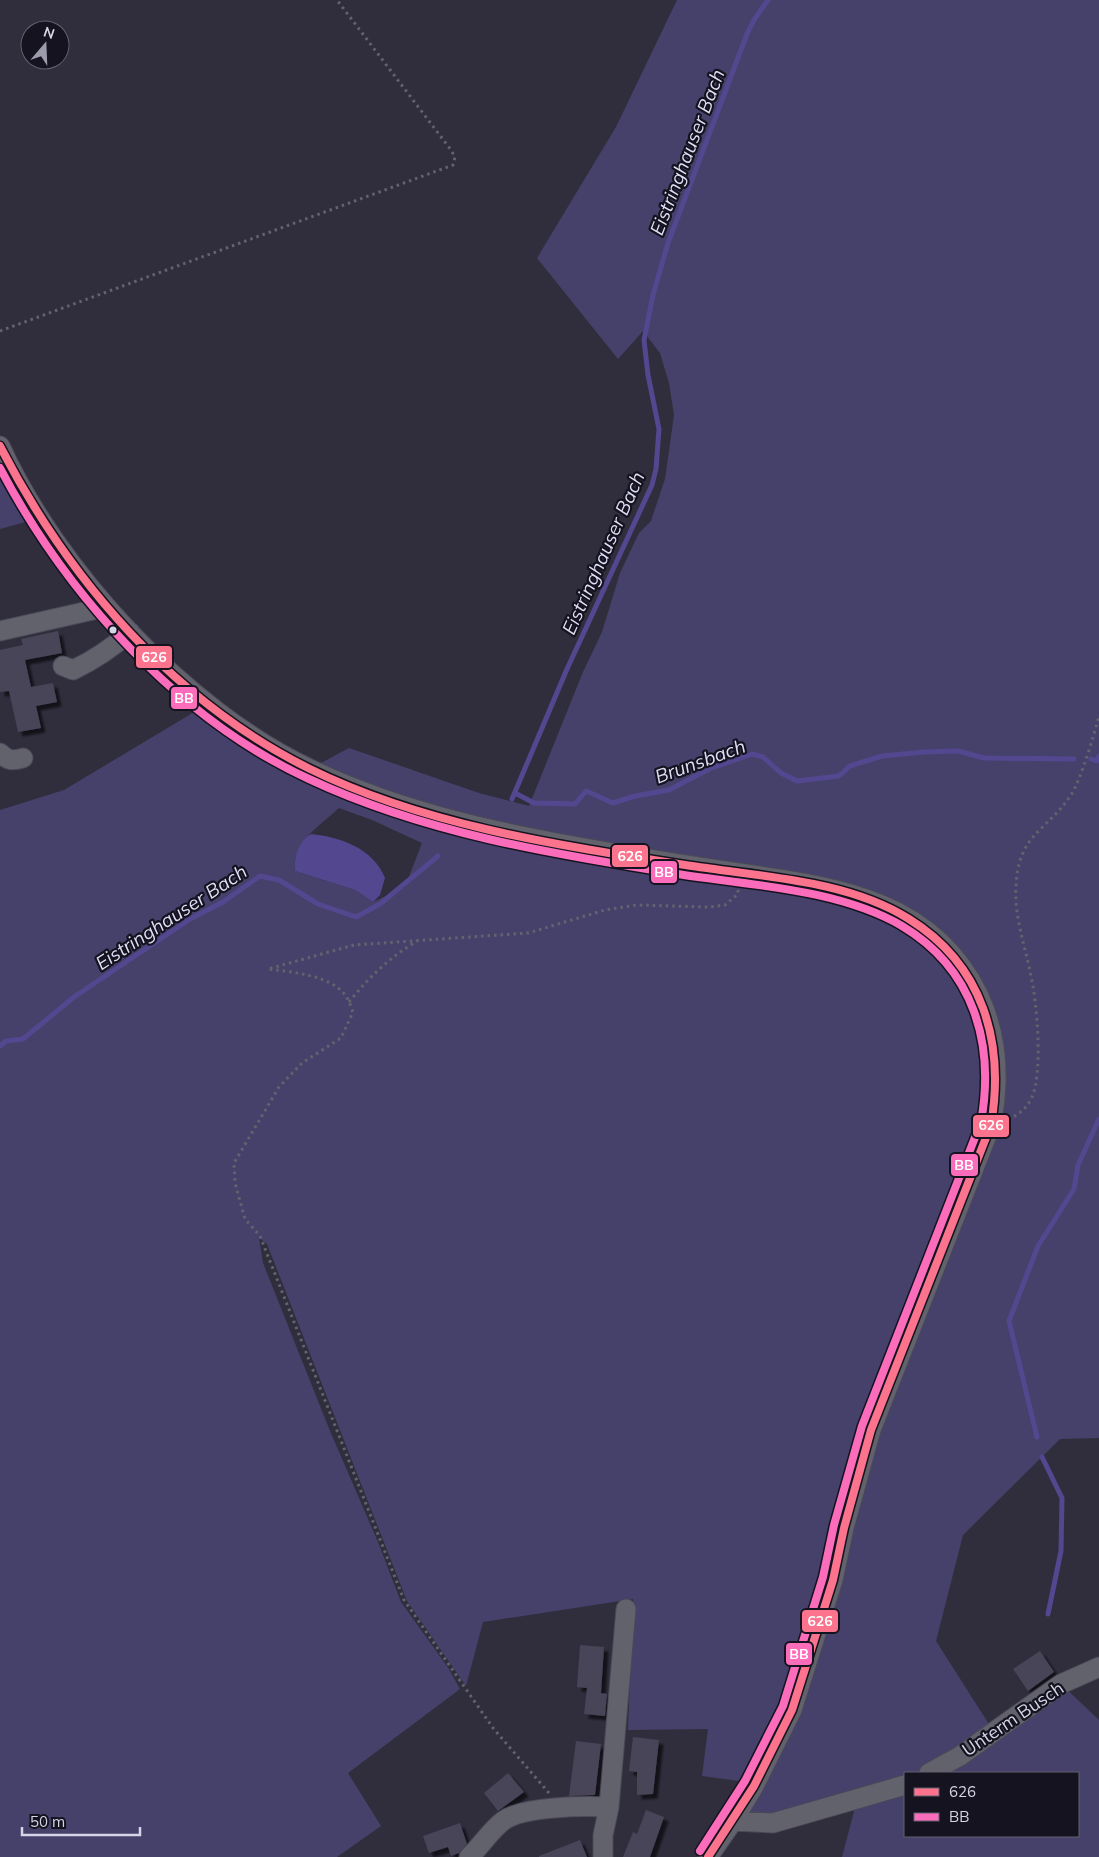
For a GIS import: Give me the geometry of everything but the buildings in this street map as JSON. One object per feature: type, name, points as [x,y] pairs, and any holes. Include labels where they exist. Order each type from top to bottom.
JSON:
[{"type":"street","points":[[0,446],[26,498],[58,546],[106,607],[186,685],[236,726],[285,757],[344,784],[425,812],[501,831],[603,851],[811,883],[873,900],[906,916],[931,934],[954,958],[973,985],[984,1007],[991,1028],[997,1061],[997,1098],[986,1139],[909,1328],[894,1374],[871,1430],[844,1528],[833,1580],[792,1710],[765,1766],[734,1821],[708,1857]]},
{"type":"street","points":[[0,631],[106,607]]},
{"type":"street","points":[[63,666],[72,670],[90,662],[105,653],[130,632]]},
{"type":"street","points":[[0,753],[6,759],[14,761],[23,758]]},
{"type":"street","points":[[603,1857],[603,1835],[609,1807],[626,1610]]},
{"type":"street","name":"Unterm Busch","points":[[931,1772],[960,1756],[1061,1684],[1099,1667]]},
{"type":"street","points":[[734,1821],[773,1823],[904,1784]]},
{"type":"street","points":[[468,1857],[506,1819],[560,1806],[609,1807]]},
{"type":"path","points":[[0,331],[453,165],[455,157],[451,150],[337,0]]},
{"type":"path","points":[[992,1116],[1009,1118],[1021,1114],[1032,1096],[1037,1065],[1038,1029],[1032,977],[1018,922],[1016,886],[1020,859],[1033,835],[1056,814],[1072,793],[1099,716]]},
{"type":"path","points":[[560,1806],[493,1728],[404,1600],[260,1236],[245,1219],[235,1183],[234,1164],[278,1087],[302,1063],[341,1038],[352,1012],[349,1003],[340,990],[315,977],[268,969],[354,945],[528,932],[605,910],[637,905],[693,908],[725,904],[738,894],[739,873]]},
{"type":"path","points":[[349,1003],[364,984],[382,967],[404,949],[419,940]]},
{"type":"shaded area","points":[[677,0],[1099,0],[1099,1438],[1060,1439],[963,1535],[936,1641],[992,1729],[923,1772],[904,1772],[904,1781],[775,1818],[740,1819],[753,1799],[795,1712],[814,1659],[866,1467],[888,1402],[948,1239],[979,1164],[1002,1127],[991,1125],[909,1329],[894,1374],[890,1374],[855,1466],[839,1528],[829,1579],[789,1710],[754,1783],[702,1776],[708,1729],[628,1730],[633,1599],[483,1622],[466,1686],[407,1601],[267,1244],[259,1238],[263,1263],[401,1602],[449,1669],[460,1689],[348,1773],[381,1826],[337,1857],[0,1857],[0,810],[64,790],[206,705],[259,741],[310,769],[349,748],[479,793],[529,806],[583,672],[602,632],[620,573],[639,533],[651,521],[665,479],[674,415],[669,383],[660,353],[643,331],[618,359],[537,258],[616,127]],"holes":[[[339,808],[372,820],[422,843],[405,887],[373,902],[355,890],[295,871],[295,861],[302,843]],[[854,887],[883,899],[935,931],[957,953],[954,957],[930,935],[893,910],[848,892]]]},
{"type":"shaded area","points":[[0,459],[36,519],[0,529]]},
{"type":"shaded area","points":[[311,834],[344,841],[364,852],[372,859],[380,868],[385,878],[380,895],[373,902],[355,890],[295,871],[295,860],[300,845]]},
{"type":"shaded area","points":[[1061,1684],[1099,1720],[1099,1857],[842,1857],[856,1804],[904,1787],[904,1837],[1079,1837],[1079,1772],[936,1772]]},
{"type":"waterway","name":"Eistringhauser Bach","points":[[512,799],[567,669],[652,485],[656,469],[659,429],[648,375],[644,340],[653,295],[668,243],[747,34],[768,0]]},
{"type":"waterway","name":"Brunsbach","points":[[515,793],[534,803],[575,804],[586,791],[613,803],[635,796],[669,790],[709,769],[752,754],[763,757],[781,773],[797,781],[839,776],[850,766],[882,756],[924,752],[958,751],[984,758],[1074,759]]},
{"type":"waterway","name":"Brunsbach","points":[[1091,759],[1097,761],[1099,756]]},
{"type":"waterway","name":"Eistringhauser Bach","points":[[0,1046],[6,1041],[23,1039],[74,997],[190,919],[223,902],[260,876],[279,880],[318,904],[356,917],[380,904],[438,856]]},
{"type":"waterway","points":[[1037,1437],[1009,1321],[1038,1246],[1074,1189],[1078,1165],[1099,1119]]},
{"type":"waterway","points":[[1042,1457],[1062,1498],[1061,1551],[1048,1614]]},
{"type":"transit line","name":"626","points":[[0,446],[28,496],[58,543],[92,589],[130,632],[170,672],[213,709],[260,741],[310,769],[355,789],[401,806],[497,832],[595,851],[776,877],[832,888],[859,896],[885,906],[909,919],[934,938],[955,959],[971,983],[983,1008],[991,1035],[995,1094],[991,1125],[871,1430],[844,1528],[833,1580],[792,1710],[754,1786],[708,1857]]},
{"type":"transit line","name":"BB","points":[[0,468],[27,515],[58,561],[92,606],[130,648],[171,687],[215,723],[261,754],[309,779],[353,798],[443,828],[583,858],[677,874],[793,890],[850,904],[902,926],[927,944],[947,964],[962,986],[974,1011],[981,1037],[985,1065],[985,1093],[981,1122],[862,1426],[834,1525],[823,1577],[783,1706],[745,1781],[700,1851]]}]
